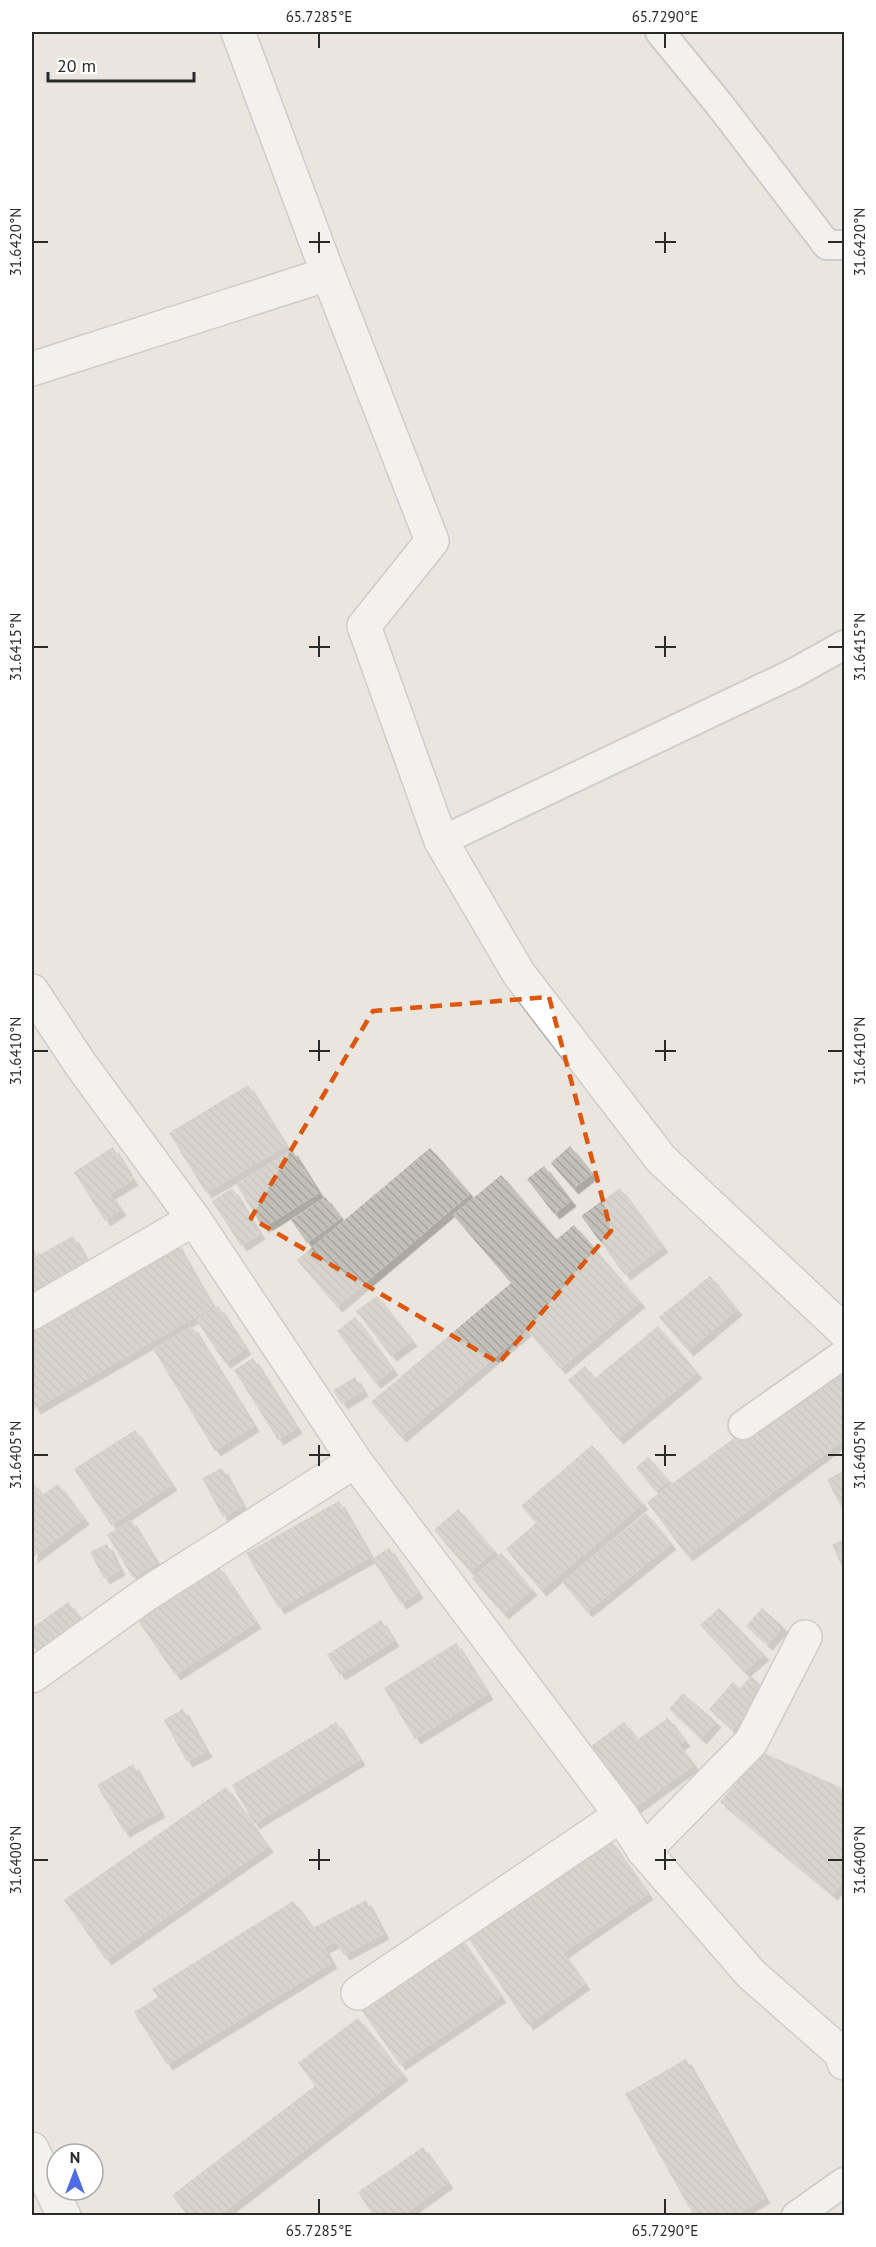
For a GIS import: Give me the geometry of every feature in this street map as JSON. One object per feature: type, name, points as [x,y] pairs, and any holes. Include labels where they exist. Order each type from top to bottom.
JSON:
[{"type":"street","points":[[238,32],[328,274],[432,541],[364,626],[441,841],[519,974],[661,1159],[844,1331]]},
{"type":"street","points":[[32,369],[328,274]]},
{"type":"street","points":[[32,991],[81,1065],[194,1219],[356,1461],[621,1815],[644,1851],[751,1974],[843,2055]]},
{"type":"street","points":[[32,1313],[194,1219]]},
{"type":"street","points":[[32,1676],[145,1594],[356,1461]]},
{"type":"street","points":[[644,1851],[751,1742],[805,1637]]},
{"type":"street","points":[[357,1993],[621,1815]]},
{"type":"street","points":[[32,2149],[64,2216]]},
{"type":"lane","points":[[660,32],[719,104],[827,245],[844,245]]},
{"type":"lane","points":[[441,841],[794,673],[844,645]]},
{"type":"lane","points":[[743,1425],[844,1354]]},
{"type":"lane","points":[[796,2216],[844,2182]]},
{"type":"highlighted area","points":[[549,997],[611,1231],[499,1363],[251,1218],[373,1011]]},
{"type":"building","points":[[248,1085],[286,1146],[206,1193],[169,1133]]},
{"type":"building","points":[[570,1146],[592,1174],[573,1189],[551,1163]]},
{"type":"building","points":[[113,1147],[133,1180],[110,1194],[121,1210],[105,1221],[74,1172]]},
{"type":"building","points":[[430,1148],[470,1194],[337,1307],[297,1260]]},
{"type":"building","points":[[292,1150],[319,1193],[263,1228],[236,1184]]},
{"type":"building","points":[[544,1166],[571,1201],[554,1214],[527,1179]]},
{"type":"building","points":[[501,1175],[556,1240],[574,1225],[640,1302],[560,1369],[527,1330],[401,1437],[371,1402],[511,1283],[453,1215]]},
{"type":"building","points":[[232,1188],[260,1234],[241,1246],[212,1201]]},
{"type":"building","points":[[620,1188],[663,1247],[625,1275],[581,1216]]},
{"type":"building","points":[[325,1197],[341,1218],[307,1243],[291,1220]]},
{"type":"building","points":[[73,1236],[90,1267],[32,1299],[32,1245],[37,1256]]},
{"type":"building","points":[[176,1243],[213,1307],[35,1409],[32,1403],[32,1326]]},
{"type":"building","points":[[710,1276],[737,1310],[688,1351],[659,1317]]},
{"type":"building","points":[[377,1296],[412,1341],[391,1356],[356,1311]]},
{"type":"building","points":[[218,1306],[246,1349],[225,1363],[196,1320]]},
{"type":"building","points":[[355,1317],[393,1370],[375,1383],[337,1331]]},
{"type":"building","points":[[192,1326],[254,1426],[215,1451],[153,1349]]},
{"type":"building","points":[[658,1326],[697,1373],[618,1439],[568,1380],[585,1366],[594,1379]]},
{"type":"building","points":[[253,1358],[297,1428],[278,1440],[234,1370]]},
{"type":"building","points":[[838,1362],[844,1371],[844,1440],[687,1556],[647,1502]]},
{"type":"building","points":[[355,1377],[363,1391],[342,1404],[333,1390]]},
{"type":"building","points":[[135,1430],[172,1485],[111,1525],[74,1469]]},
{"type":"building","points":[[592,1445],[643,1504],[541,1591],[506,1549],[536,1523],[521,1506]]},
{"type":"building","points":[[648,1457],[669,1481],[656,1492],[636,1468]]},
{"type":"building","points":[[222,1468],[243,1506],[223,1517],[202,1478]]},
{"type":"building","points":[[844,1470],[844,1512],[827,1480]]},
{"type":"building","points":[[32,1481],[42,1495],[58,1484],[84,1519],[32,1558]]},
{"type":"building","points":[[339,1501],[371,1557],[279,1609],[246,1553]]},
{"type":"building","points":[[458,1509],[494,1551],[470,1572],[434,1530]]},
{"type":"building","points":[[646,1513],[671,1544],[587,1612],[562,1582]]},
{"type":"building","points":[[131,1520],[157,1563],[133,1578],[107,1535]]},
{"type":"building","points":[[844,1539],[844,1571],[832,1545]]},
{"type":"building","points":[[107,1544],[120,1570],[104,1579],[90,1552]]},
{"type":"building","points":[[389,1548],[418,1593],[401,1604],[372,1559]]},
{"type":"building","points":[[501,1553],[532,1590],[503,1614],[472,1578]]},
{"type":"building","points":[[218,1566],[256,1623],[175,1675],[137,1619]]},
{"type":"building","points":[[68,1602],[83,1622],[38,1654],[32,1644],[32,1628]]},
{"type":"building","points":[[719,1608],[764,1655],[744,1672],[700,1625]]},
{"type":"building","points":[[762,1608],[783,1627],[767,1645],[746,1626]]},
{"type":"building","points":[[381,1620],[394,1641],[340,1675],[327,1655]]},
{"type":"building","points":[[456,1643],[488,1694],[415,1739],[384,1688]]},
{"type":"building","points":[[751,1676],[767,1691],[732,1730],[709,1709],[733,1682],[740,1688]]},
{"type":"building","points":[[683,1693],[716,1722],[701,1739],[669,1709]]},
{"type":"building","points":[[183,1709],[207,1752],[187,1762],[164,1720]]},
{"type":"building","points":[[668,1718],[685,1741],[679,1745],[694,1765],[635,1808],[590,1747],[624,1722],[637,1740]]},
{"type":"building","points":[[336,1722],[360,1760],[254,1824],[232,1785]]},
{"type":"building","points":[[762,1752],[844,1789],[844,1881],[832,1895],[720,1802]]},
{"type":"building","points":[[133,1764],[160,1812],[124,1832],[97,1785]]},
{"type":"building","points":[[226,1787],[268,1847],[106,1960],[64,1900]]},
{"type":"building","points":[[610,1840],[648,1894],[563,1953],[585,1984],[528,2025],[468,1938]]},
{"type":"building","points":[[366,1900],[384,1934],[344,1955],[336,1942],[324,1948],[332,1963],[167,2065],[134,2012],[158,1997],[152,1989],[293,1901],[313,1928]]},
{"type":"building","points":[[460,1938],[501,1997],[400,2065],[359,2007]]},
{"type":"building","points":[[358,2018],[403,2075],[219,2216],[188,2216],[172,2195],[315,2086],[298,2063]]},
{"type":"building","points":[[686,2059],[765,2198],[735,2216],[694,2216],[625,2094]]},
{"type":"building","points":[[423,2147],[448,2183],[402,2216],[373,2216],[358,2192]]}]
